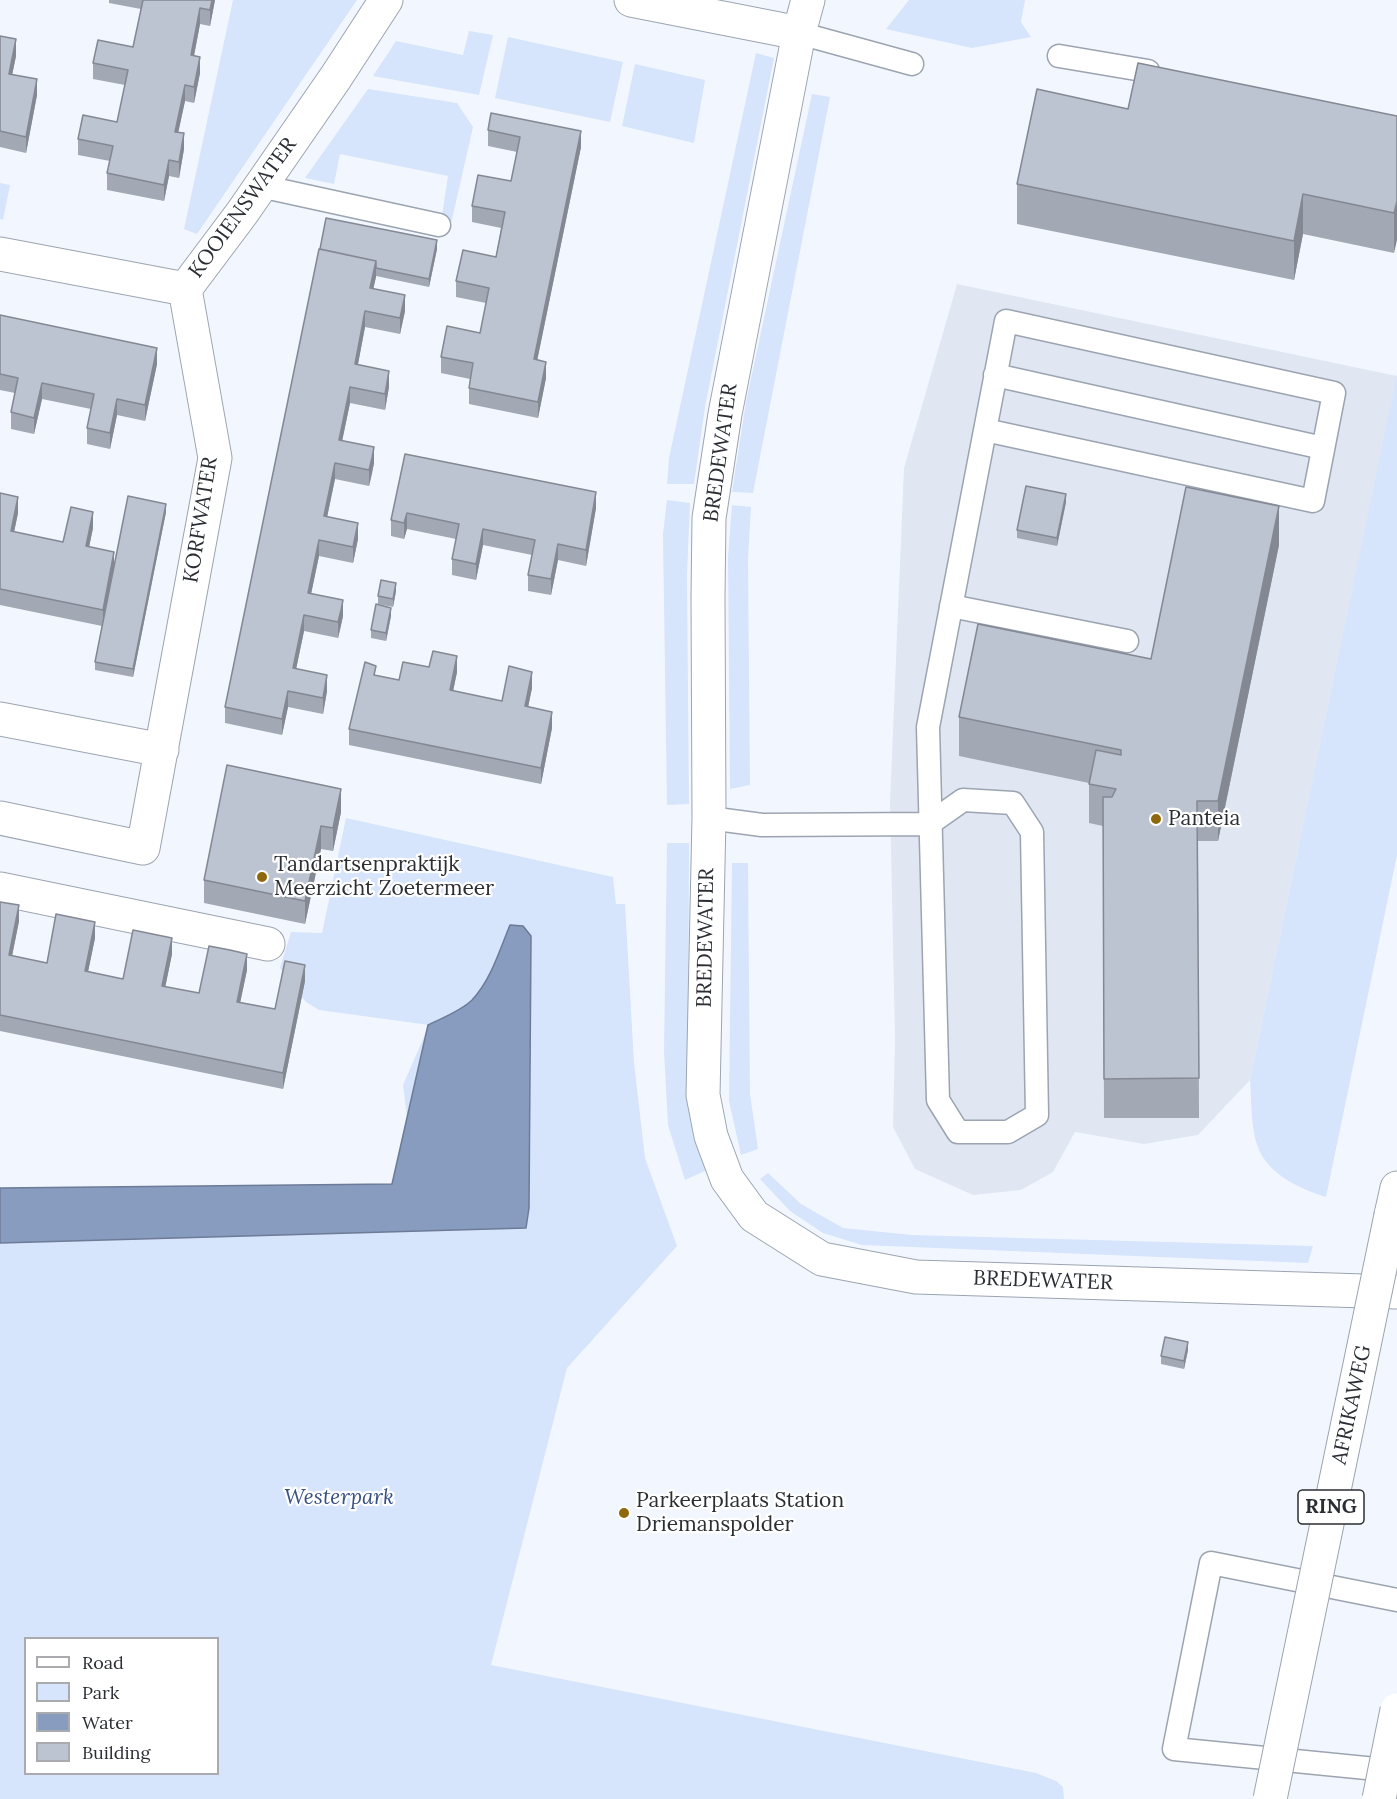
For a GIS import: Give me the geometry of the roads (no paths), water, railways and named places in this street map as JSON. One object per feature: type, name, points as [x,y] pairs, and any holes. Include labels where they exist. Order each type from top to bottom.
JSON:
[{"type":"street","name":"KOOIENSWATER","points":[[0,254],[185,289],[242,213],[386,0]]},
{"type":"street","points":[[631,0],[799,33]]},
{"type":"street","name":"BREDEWATER","points":[[808,0],[799,33],[725,414],[709,518],[709,818],[703,1095],[711,1136],[727,1179],[754,1216],[822,1259],[916,1277],[1397,1292]]},
{"type":"street","name":"KORFWATER","points":[[0,818],[142,848],[162,750],[214,458],[185,289]]},
{"type":"street","points":[[0,719],[162,750]]},
{"type":"street","points":[[0,889],[268,944]]},
{"type":"street","name":"AFRIKAWEG","points":[[1270,1799],[1394,1201]]},
{"type":"street","points":[[1379,1799],[1397,1710]]},
{"type":"lane","points":[[799,33],[912,64]]},
{"type":"lane","points":[[1059,56],[1148,71]]},
{"type":"lane","points":[[260,186],[439,225]]},
{"type":"lane","points":[[709,818],[762,825],[929,824],[963,800],[1013,803],[1032,832],[1038,1115],[1008,1132],[958,1132],[938,1100],[929,824],[928,727],[995,375],[1006,321],[1334,393],[1312,501],[985,430]]},
{"type":"lane","points":[[995,375],[1323,448]]},
{"type":"lane","points":[[951,606],[1127,641]]},
{"type":"lane","points":[[1397,1600],[1211,1563],[1174,1749],[1397,1771]]},
{"type":"water","points":[[510,925],[523,926],[531,936],[529,1208],[526,1228],[0,1243],[0,1188],[392,1184],[428,1025],[462,1008],[479,992],[494,964]]},
{"type":"place","name":"Panteia","points":[[1156,819]]},
{"type":"place","name":"Tandartsenpraktijk Meerzicht Zoetermeer","points":[[262,877]]},
{"type":"place","name":"Parkeerplaats Station Driemanspolder","points":[[624,1513]]},
{"type":"park label","name":"Westerpark","points":[[339,1498]]}]
